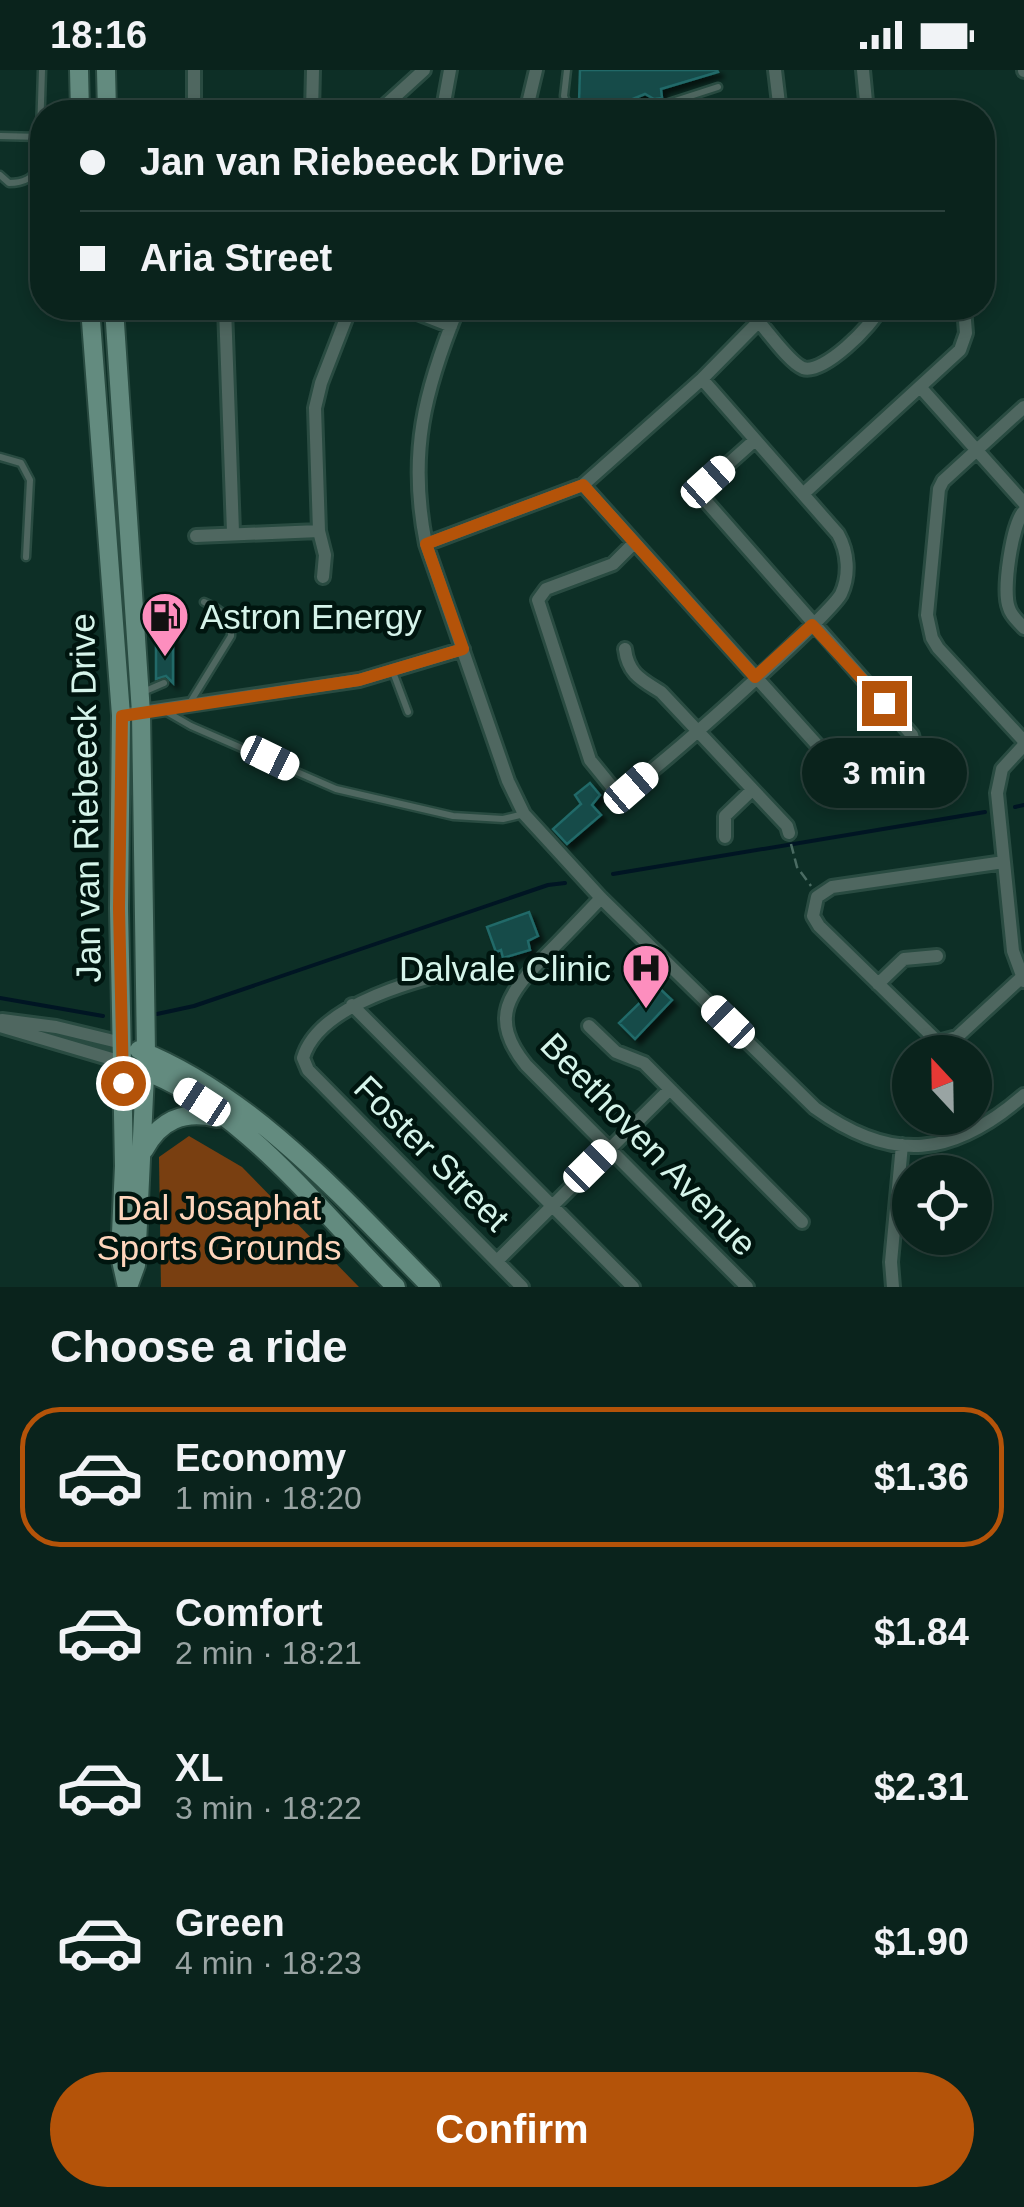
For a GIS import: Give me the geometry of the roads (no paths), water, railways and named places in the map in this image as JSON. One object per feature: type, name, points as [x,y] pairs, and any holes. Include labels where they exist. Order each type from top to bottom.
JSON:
[{"type":"main road","points":[[79,70],[80,100]]},
{"type":"main road","points":[[106,70],[107,100]]},
{"type":"main road","name":"Jan van Riebeeck Drive","points":[[91,320],[122,716],[119,908],[124,1166],[120,1256],[127,1287]]},
{"type":"main road","name":"Jan van Riebeeck Drive","points":[[115,320],[142,713],[146,1026],[136,1265],[127,1287]]},
{"type":"main road","points":[[146,1026],[181,1070],[280,1140],[431,1287]]},
{"type":"main road","points":[[122,1043],[267,1154],[396,1287]]},
{"type":"main road","points":[[122,1062],[146,1062],[181,1070]]},
{"type":"main road","points":[[142,1152],[154,1134],[172,1119],[199,1114],[228,1121]]},
{"type":"street","points":[[194,70],[194,100]]},
{"type":"street","points":[[312,100],[313,70]]},
{"type":"street","points":[[391,100],[424,70]]},
{"type":"street","points":[[445,100],[450,70]]},
{"type":"street","points":[[529,100],[536,70]]},
{"type":"street","points":[[776,70],[779,100]]},
{"type":"street","points":[[862,70],[865,100]]},
{"type":"street","points":[[225,320],[233,532]]},
{"type":"street","points":[[323,577],[317,396],[346,320]]},
{"type":"street","points":[[436,320],[451,326]]},
{"type":"street","points":[[453,320],[426,395],[416,478],[426,544],[508,781],[524,814],[601,898],[814,1108],[855,1133],[902,1145],[944,1143],[982,1128],[1024,1094]]},
{"type":"street","points":[[426,544],[583,485],[702,379],[759,322],[796,364],[810,369],[826,364],[873,320]]},
{"type":"street","points":[[803,494],[960,350],[965,341],[964,320]]},
{"type":"street","points":[[634,543],[613,564],[546,589],[538,600],[594,767],[612,788],[624,790],[631,788],[812,625],[842,591],[847,565],[838,534],[702,379]]},
{"type":"street","points":[[920,388],[1024,503]]},
{"type":"street","points":[[1004,862],[832,888],[821,894],[813,906],[814,916],[819,926],[933,1040],[944,1043],[957,1037],[1022,980],[1013,951],[998,780],[1024,743],[938,648],[928,626],[936,498],[944,481],[1024,407]]},
{"type":"street","points":[[583,485],[837,767],[851,794],[862,796],[909,758],[912,734],[705,500],[708,482],[756,440]]},
{"type":"street","points":[[1024,512],[1014,529],[1007,602],[1024,628]]},
{"type":"street","points":[[196,536],[319,531]]},
{"type":"street","points":[[122,716],[393,672],[463,649]]},
{"type":"street","points":[[625,649],[628,664],[639,680],[661,692],[787,826],[789,833]]},
{"type":"street","points":[[725,837],[725,816],[752,790]]},
{"type":"street","name":"Beethoven Avenue","points":[[601,898],[517,985],[510,996],[506,1024],[509,1038],[526,1065],[748,1287]]},
{"type":"street","points":[[878,984],[904,959],[937,956]]},
{"type":"street","points":[[446,973],[352,1005],[633,1287]]},
{"type":"street","name":"Foster Street","points":[[352,1005],[308,1046],[303,1058],[308,1070],[522,1287]]},
{"type":"street","points":[[0,1023],[56,1027],[122,1043]]},
{"type":"street","points":[[0,1023],[122,1062]]},
{"type":"street","points":[[589,1026],[616,1052],[644,1063],[802,1222]]},
{"type":"street","points":[[497,1261],[670,1089]]},
{"type":"street","points":[[894,1287],[891,1262],[902,1145]]},
{"type":"lane","points":[[42,70],[42,100]]},
{"type":"lane","points":[[566,100],[567,70]]},
{"type":"lane","points":[[678,100],[718,87]]},
{"type":"lane","points":[[0,136],[30,137]]},
{"type":"lane","points":[[0,175],[8,183],[30,177]]},
{"type":"lane","points":[[0,457],[22,463],[30,480],[26,557]]},
{"type":"lane","points":[[182,707],[198,692],[231,636],[232,627],[226,616],[204,602]]},
{"type":"lane","points":[[135,616],[158,619],[161,636]]},
{"type":"lane","points":[[393,672],[408,712]]},
{"type":"lane","points":[[140,693],[164,683]]},
{"type":"lane","points":[[164,710],[336,789],[453,816],[504,820],[524,814]]},
{"type":"waterway","points":[[1015,807],[1024,805]]},
{"type":"waterway","points":[[613,874],[985,812]]},
{"type":"waterway","points":[[157,1014],[194,1006],[548,885],[565,883]]},
{"type":"waterway","points":[[0,998],[103,1016]]},
{"type":"place","name":"Astron Energy","points":[[165,658]]},
{"type":"place","name":"Dalvale Clinic","points":[[646,1010]]},
{"type":"park label","name":"Dal Josaphat Sports Grounds","points":[[219,1227]]}]
